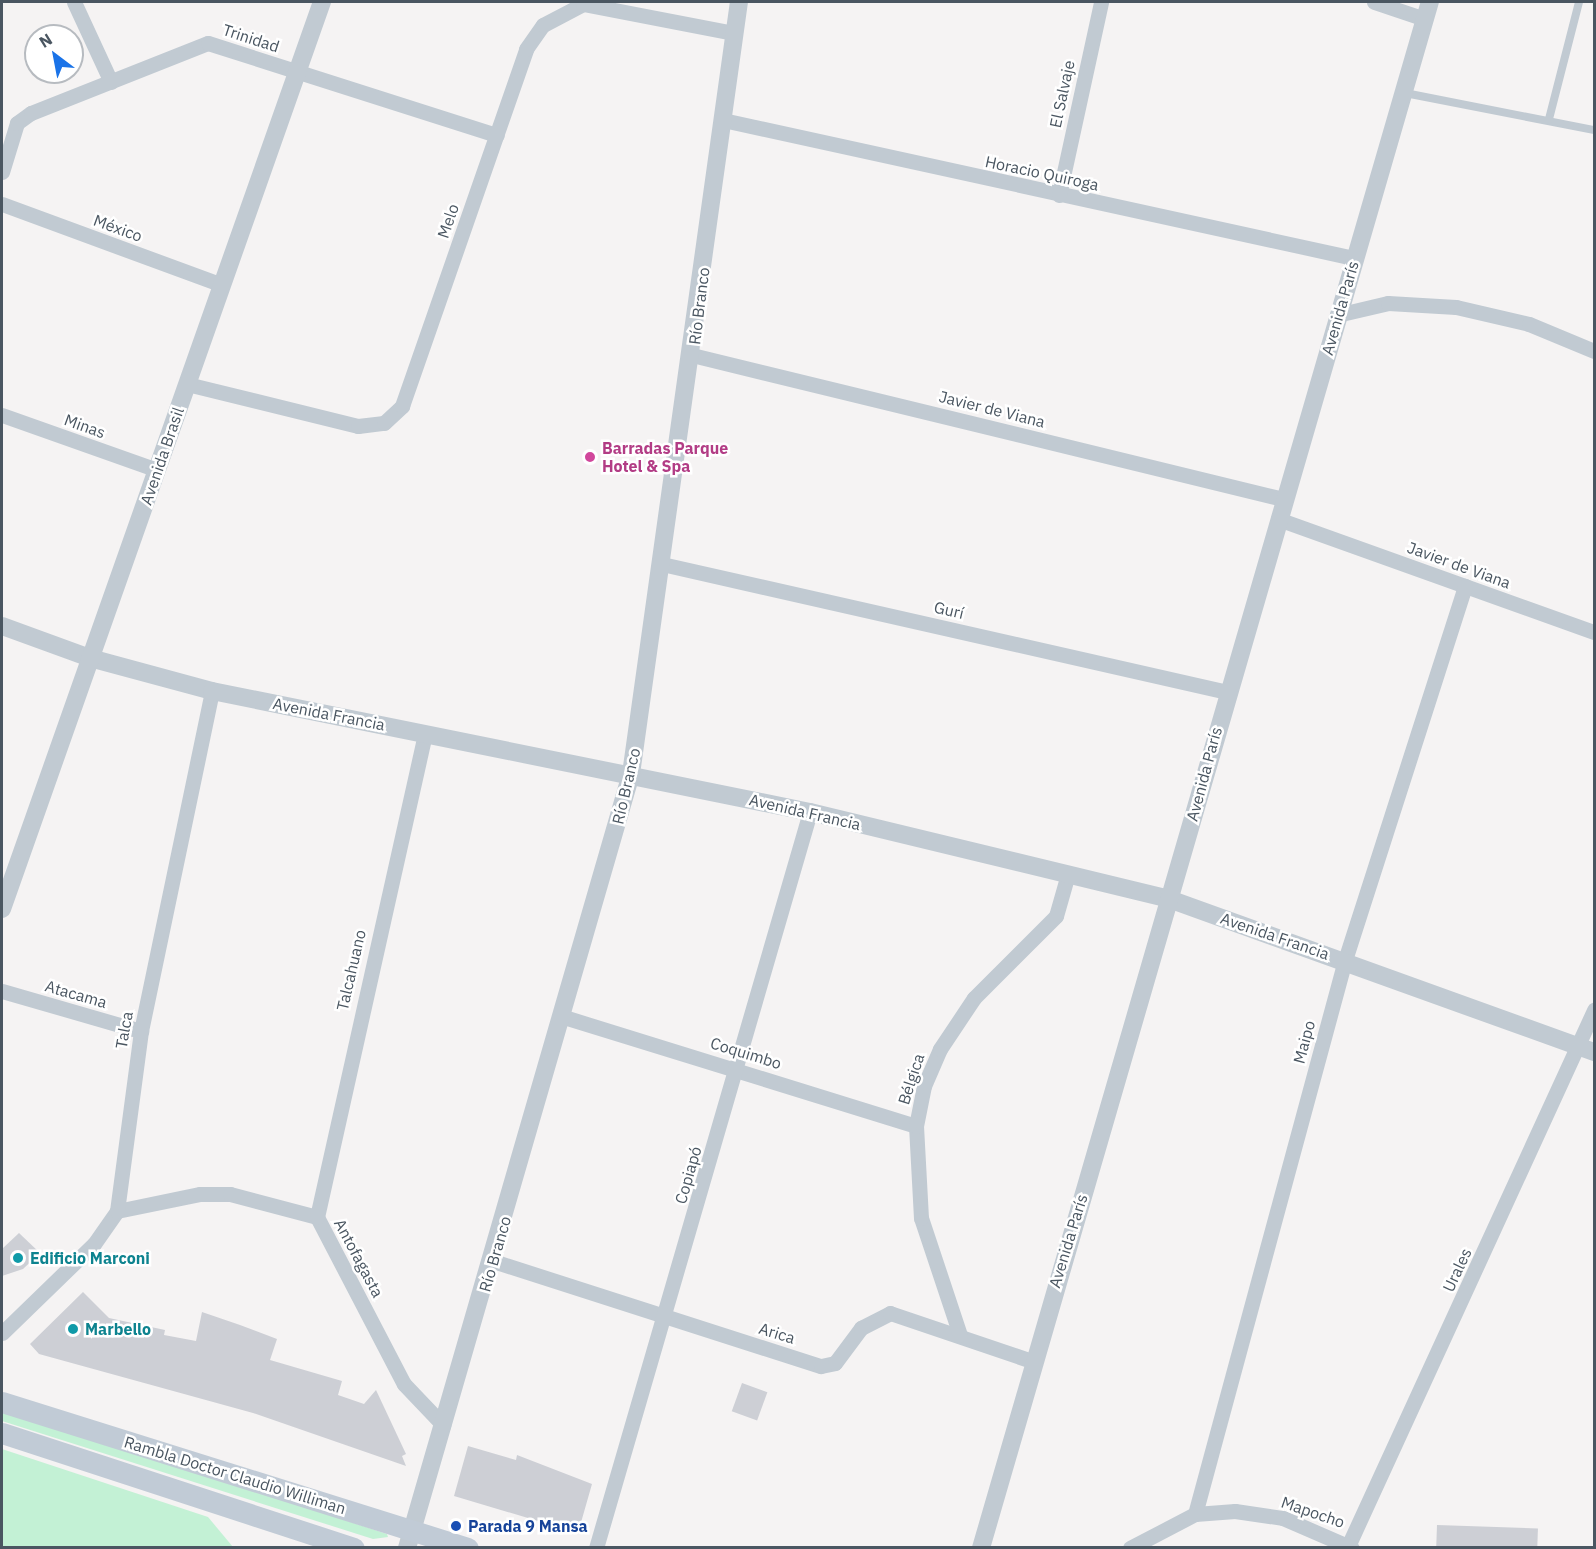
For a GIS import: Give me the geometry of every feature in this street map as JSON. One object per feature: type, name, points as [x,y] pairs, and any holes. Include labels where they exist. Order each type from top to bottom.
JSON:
[{"type":"main road","name":"Rambla Doctor Claudio Williman","points":[[2,1402],[410,1539],[468,1548]]},
{"type":"main road","name":"Rambla Doctor Claudio Williman","points":[[2,1433],[354,1548]]},
{"type":"street","points":[[74,2],[111,82]]},
{"type":"street","name":"Avenida Brasil","points":[[2,909],[322,2]]},
{"type":"street","name":"Río Branco","points":[[410,1539],[564,1017],[631,774],[692,355],[739,2]]},
{"type":"street","name":"El Salvaje","points":[[1059,195],[1101,2]]},
{"type":"street","points":[[1374,2],[1427,10]]},
{"type":"street","name":"Melo","points":[[187,384],[358,426],[384,423],[402,406],[526,49],[559,12],[583,4],[734,33]]},
{"type":"street","name":"Avenida París","points":[[981,1548],[1032,1361],[1169,899],[1283,499],[1427,10]]},
{"type":"street","name":"Trinidad","points":[[2,172],[17,123],[208,43],[496,135]]},
{"type":"street","name":"Horacio Quiroga","points":[[723,120],[1354,258]]},
{"type":"street","name":"México","points":[[2,204],[222,285]]},
{"type":"street","points":[[1337,315],[1388,303],[1456,307],[1529,324],[1594,351]]},
{"type":"street","name":"Javier de Viana","points":[[692,355],[1283,499]]},
{"type":"street","name":"Minas","points":[[2,415],[157,470]]},
{"type":"street","name":"Javier de Viana","points":[[1278,519],[1594,632]]},
{"type":"street","name":"Gurí","points":[[662,564],[1227,692]]},
{"type":"street","name":"Maipo","points":[[1195,1514],[1345,960],[1465,586]]},
{"type":"street","name":"Avenida Francia","points":[[2,626],[90,658],[212,692],[631,774],[810,812],[1169,899],[1345,960],[1587,1049]]},
{"type":"street","name":"Talca","points":[[2,1333],[94,1244],[117,1211],[141,1031],[212,692]]},
{"type":"street","name":"Talcahuano","points":[[317,1217],[425,733]]},
{"type":"street","name":"Copiapó","points":[[596,1548],[666,1317],[810,812]]},
{"type":"street","name":"Bélgica","points":[[960,1335],[921,1218],[916,1126],[940,1049],[1007,960],[1056,916],[1068,874]]},
{"type":"street","name":"Atacama","points":[[2,991],[141,1031]]},
{"type":"street","name":"Urales","points":[[1351,1546],[1587,1049],[1594,1010]]},
{"type":"street","name":"Coquimbo","points":[[564,1017],[737,1068],[916,1126]]},
{"type":"street","name":"Antofagasta","points":[[117,1211],[200,1194],[230,1194],[317,1217],[404,1384],[443,1425]]},
{"type":"street","name":"Arica","points":[[493,1262],[821,1366],[835,1363],[861,1328],[890,1313],[1032,1361]]},
{"type":"street","name":"Mapocho","points":[[1130,1548],[1195,1514],[1235,1511],[1283,1518],[1351,1546]]},
{"type":"lane","points":[[1549,119],[1579,2]]},
{"type":"lane","points":[[1404,93],[1549,119],[1594,130]]},
{"type":"green space","points":[[2,1407],[387,1534],[388,1537],[373,1539],[2,1421]]},
{"type":"green space","points":[[2,1449],[208,1517],[233,1547],[2,1547]]},
{"type":"building","name":"Edificio Marconi","points":[[19,1233],[40,1253],[23,1269],[2,1276],[2,1249]]},
{"type":"building","points":[[83,1292],[109,1318],[165,1330],[164,1335],[196,1341],[202,1312],[277,1339],[270,1360],[342,1381],[338,1395],[364,1404],[376,1390],[406,1454],[402,1456],[406,1466],[253,1413],[39,1354],[30,1344]]},
{"type":"building","points":[[742,1383],[767,1392],[757,1420],[732,1411]]},
{"type":"building","points":[[468,1446],[516,1460],[517,1455],[592,1484],[578,1533],[454,1496]]},
{"type":"building","points":[[1437,1525],[1538,1529],[1537,1548],[1436,1548]]},
{"type":"place","name":"Barradas Parque Hotel & Spa","points":[[590,457]]},
{"type":"place","name":"Edificio Marconi","points":[[18,1258]]},
{"type":"place","name":"Marbello","points":[[73,1329]]},
{"type":"place","name":"Parada 9 Mansa","points":[[456,1526]]}]
